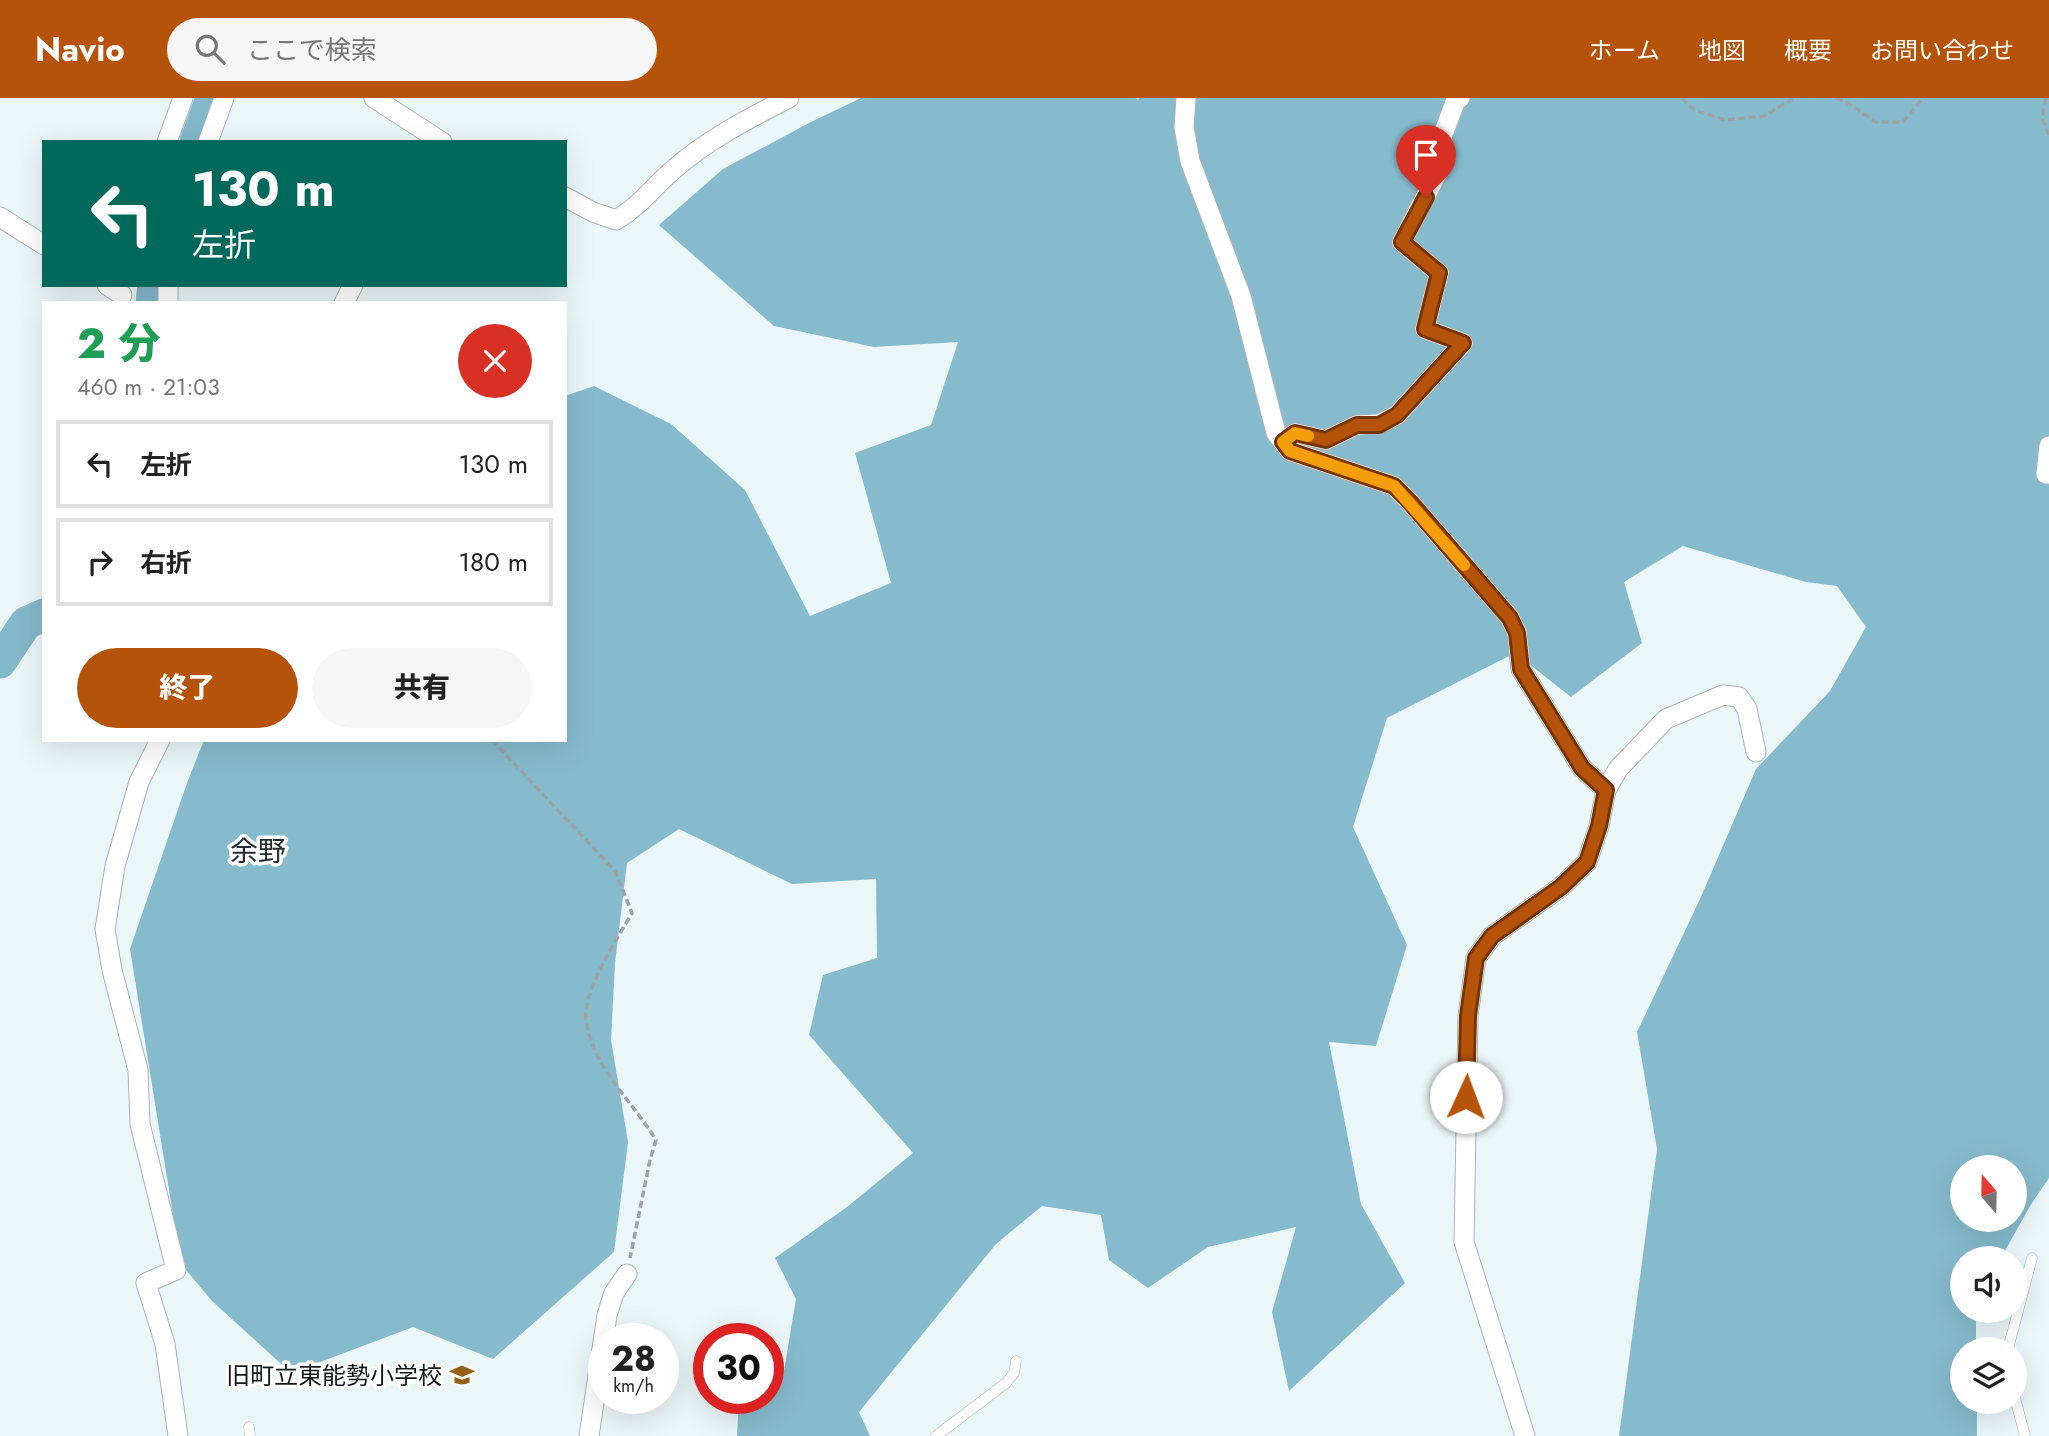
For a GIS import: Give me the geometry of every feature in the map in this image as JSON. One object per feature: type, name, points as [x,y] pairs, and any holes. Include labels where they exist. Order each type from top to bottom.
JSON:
[{"type":"street","points":[[168,140],[183,98]]},
{"type":"street","points":[[209,140],[224,98]]},
{"type":"street","points":[[374,98],[438,140]]},
{"type":"street","points":[[567,198],[616,220],[632,210],[672,170],[709,142],[789,98]]},
{"type":"street","points":[[1186,98],[1184,127],[1190,162],[1241,296],[1276,433],[1290,451],[1394,486],[1410,502],[1510,618],[1517,633],[1521,669],[1582,768],[1606,790]]},
{"type":"street","points":[[1283,442],[1295,433],[1326,440],[1357,425],[1379,425],[1397,415],[1463,343],[1425,329],[1439,273],[1402,242],[1437,174],[1441,136],[1456,100],[1460,98]]},
{"type":"street","points":[[0,218],[42,244]]},
{"type":"street","points":[[2049,446],[2046,474],[2049,474]]},
{"type":"street","points":[[1525,1436],[1464,1242],[1468,1016],[1476,958],[1492,936],[1561,887],[1587,862],[1599,826],[1606,790],[1618,769],[1666,719],[1723,695],[1739,696],[1747,709],[1756,752]]},
{"type":"street","points":[[159,742],[139,782],[115,866],[105,929],[112,970],[138,1070],[140,1124],[176,1270],[146,1283],[165,1344],[178,1436]]},
{"type":"street","points":[[589,1436],[607,1315],[614,1293],[627,1274]]},
{"type":"lane","points":[[2011,1337],[2032,1258]]},
{"type":"lane","points":[[936,1436],[1006,1383],[1014,1373],[1016,1361]]},
{"type":"lane","points":[[2019,1414],[2025,1436]]},
{"type":"path","points":[[1682,98],[1694,110],[1725,120],[1764,116],[1794,98]]},
{"type":"path","points":[[1836,98],[1876,122],[1903,122],[1923,98]]},
{"type":"path","points":[[2046,98],[2042,117],[2049,136]]},
{"type":"path","points":[[494,742],[615,871],[632,913],[601,968],[590,994],[585,1019],[601,1064],[643,1118],[656,1140],[627,1274]]},
{"type":"shaded area","points":[[861,98],[2049,98],[2049,1178],[2027,1211],[2027,1155],[1950,1155],[1950,1232],[2016,1232],[2008,1246],[1950,1246],[1950,1323],[1976,1323],[1976,1337],[1950,1337],[1950,1414],[1977,1414],[1977,1436],[1619,1436],[1657,1149],[1637,1032],[1700,899],[1756,769],[1830,691],[1866,627],[1837,586],[1806,582],[1683,546],[1624,582],[1642,643],[1571,697],[1515,653],[1387,718],[1353,827],[1407,945],[1376,1046],[1329,1042],[1361,1204],[1405,1283],[1289,1391],[1272,1312],[1296,1227],[1208,1247],[1148,1288],[1109,1260],[1101,1215],[1042,1206],[996,1244],[859,1412],[870,1436],[737,1436],[738,1414],[784,1414],[784,1371],[796,1299],[775,1258],[847,1207],[913,1153],[809,1035],[823,975],[877,958],[876,879],[792,884],[679,829],[627,863],[615,963],[611,1040],[628,1142],[614,1252],[493,1359],[413,1327],[291,1373],[212,1301],[181,1264],[130,949],[203,742],[567,742],[567,395],[594,386],[671,424],[745,490],[810,616],[891,583],[855,453],[931,425],[958,342],[874,347],[774,326],[659,225],[723,169]]},
{"type":"waterway","points":[[197,140],[212,98]]},
{"type":"waterway","points":[[152,301],[154,287]]},
{"type":"waterway","points":[[0,662],[26,623],[42,616]]},
{"type":"slow traffic","points":[[1308,436],[1295,433],[1283,442],[1290,451],[1394,486],[1464,565]]},
{"type":"place","name":"旧町立東能勢小学校","points":[[462,1375]]},
{"type":"district","name":"余野","points":[[258,851]]},
{"type":"route","points":[[1426,197],[1402,242],[1439,273],[1425,329],[1463,343],[1397,415],[1379,425],[1357,425],[1326,440],[1295,433],[1283,442],[1290,451],[1394,486],[1410,502],[1510,618],[1517,633],[1521,669],[1582,768],[1606,790],[1599,826],[1587,862],[1561,887],[1492,936],[1476,958],[1468,1016],[1466,1097]]}]
